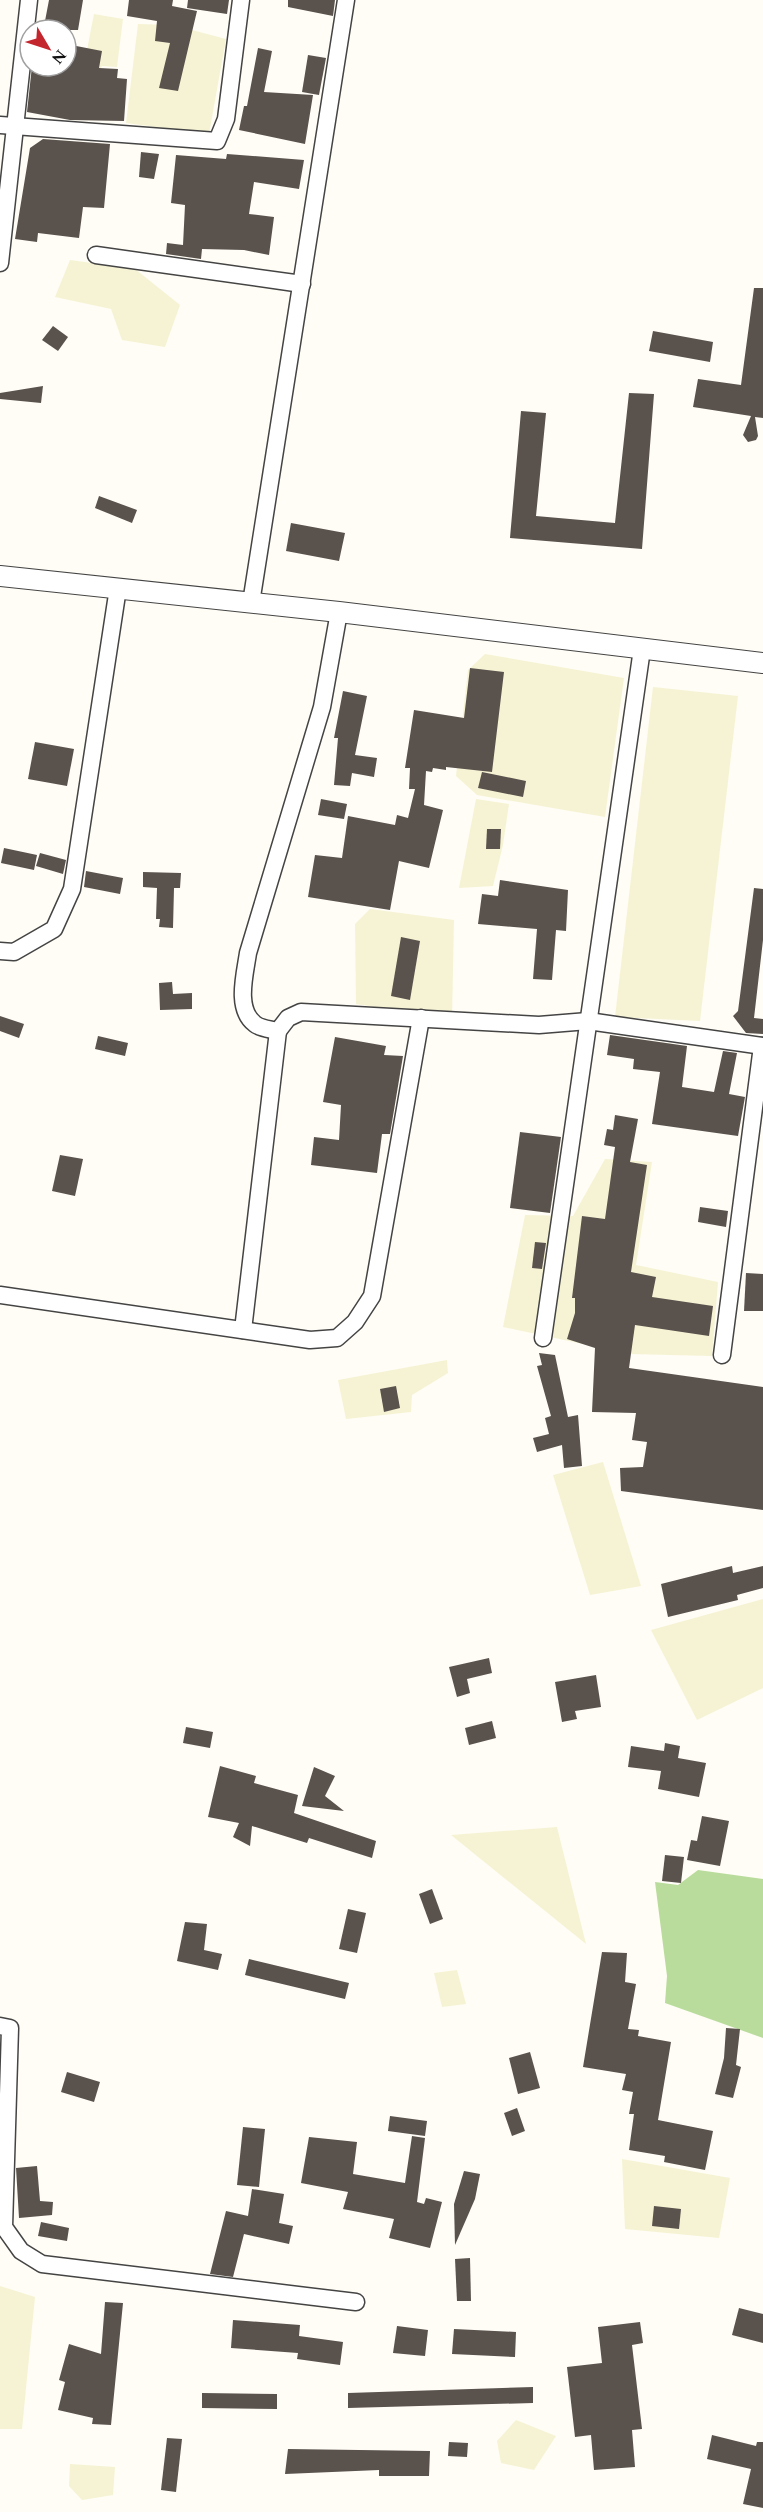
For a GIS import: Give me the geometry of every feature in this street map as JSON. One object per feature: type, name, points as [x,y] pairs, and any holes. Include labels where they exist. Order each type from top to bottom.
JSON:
[{"type":"street","points":[[0,263],[8,125],[29,0]]},
{"type":"street","points":[[8,125],[217,141],[226,119],[241,0]]},
{"type":"street","points":[[251,603],[346,0]]},
{"type":"street","points":[[96,255],[302,284]]},
{"type":"street","points":[[0,576],[339,612],[763,663]]},
{"type":"street","points":[[0,951],[14,952],[54,929],[72,889],[118,588]]},
{"type":"street","points":[[278,1031],[256,1026],[245,1014],[243,992],[248,953],[322,707],[339,612]]},
{"type":"street","points":[[543,1338],[642,649]]},
{"type":"street","points":[[243,1330],[278,1031],[288,1018],[300,1012],[539,1025],[588,1021],[763,1046],[722,1355]]},
{"type":"street","points":[[0,1296],[310,1340],[337,1338],[355,1322],[372,1296],[421,1018]]},
{"type":"street","points":[[0,2026],[10,2028],[4,2227],[21,2251],[42,2264],[356,2302]]},
{"type":"shaded area","points":[[94,14],[123,19],[117,67],[102,66],[100,69],[84,65]]},
{"type":"shaded area","points":[[138,24],[173,25],[226,39],[209,134],[126,123]]},
{"type":"shaded area","points":[[70,260],[135,269],[180,305],[165,347],[122,340],[111,309],[55,297]]},
{"type":"shaded area","points":[[485,654],[624,678],[605,817],[477,795],[456,776],[468,670]]},
{"type":"shaded area","points":[[653,687],[738,696],[700,1021],[615,1017]]},
{"type":"shaded area","points":[[476,799],[509,804],[503,845],[493,886],[459,888]]},
{"type":"shaded area","points":[[370,909],[454,920],[452,1019],[356,1004],[355,924]]},
{"type":"shaded area","points":[[605,1159],[652,1162],[636,1265],[718,1282],[712,1356],[630,1354],[503,1327],[525,1215],[573,1216]]},
{"type":"shaded area","points":[[447,1360],[448,1373],[412,1395],[411,1412],[346,1419],[338,1380]]},
{"type":"shaded area","points":[[603,1462],[641,1586],[590,1595],[553,1475]]},
{"type":"shaded area","points":[[763,1599],[763,1688],[697,1720],[651,1630]]},
{"type":"shaded area","points":[[557,1827],[586,1944],[451,1835]]},
{"type":"shaded area","points":[[457,1970],[466,2004],[442,2007],[434,1973]]},
{"type":"shaded area","points":[[622,2159],[730,2178],[719,2238],[625,2229]]},
{"type":"shaded area","points":[[0,2286],[35,2297],[22,2429],[0,2429]]},
{"type":"shaded area","points":[[516,2420],[556,2436],[534,2470],[501,2463],[497,2441]]},
{"type":"shaded area","points":[[70,2464],[115,2467],[113,2495],[82,2500],[69,2486]]},
{"type":"green space","points":[[698,1870],[763,1879],[763,2038],[665,2003],[667,1976],[655,1882],[678,1885]]},
{"type":"building","points":[[49,0],[83,0],[78,30],[78,18],[46,18]]},
{"type":"building","points":[[129,0],[173,0],[172,6],[197,11],[178,91],[159,88],[170,43],[155,41],[157,21],[127,16]]},
{"type":"building","points":[[188,0],[229,0],[227,14],[187,8]]},
{"type":"building","points":[[288,0],[335,0],[333,16],[288,7]]},
{"type":"building","points":[[78,46],[102,51],[99,68],[118,69],[117,78],[127,79],[124,121],[70,120],[27,112],[31,78],[78,78]]},
{"type":"building","points":[[258,48],[272,51],[264,92],[313,95],[305,144],[239,130],[244,106],[247,106]]},
{"type":"building","points":[[308,55],[326,58],[319,95],[302,92]]},
{"type":"building","points":[[43,139],[110,144],[104,208],[83,207],[79,238],[38,233],[37,242],[15,239],[30,148]]},
{"type":"building","points":[[141,152],[159,154],[154,179],[139,177]]},
{"type":"building","points":[[227,154],[304,160],[299,189],[254,182],[249,214],[274,217],[269,255],[244,250],[202,249],[201,259],[166,254],[167,243],[183,245],[185,205],[171,203],[176,155],[226,159]]},
{"type":"building","points":[[754,288],[763,288],[763,418],[755,417],[758,436],[756,440],[748,442],[743,435],[751,416],[693,407],[698,379],[741,385]]},
{"type":"building","points":[[53,326],[68,337],[58,351],[42,340]]},
{"type":"building","points":[[653,331],[713,342],[710,362],[649,351]]},
{"type":"building","points":[[43,386],[41,403],[0,399],[0,393]]},
{"type":"building","points":[[629,393],[654,394],[642,549],[510,538],[521,411],[546,413],[536,516],[615,523]]},
{"type":"building","points":[[99,496],[137,510],[132,523],[95,508]]},
{"type":"building","points":[[291,523],[345,533],[339,561],[286,551]]},
{"type":"building","points":[[470,668],[504,672],[492,772],[446,767],[446,770],[433,768],[432,772],[426,771],[424,805],[443,810],[429,868],[399,861],[390,910],[308,897],[315,855],[342,858],[348,816],[395,825],[397,815],[408,818],[415,789],[409,789],[410,768],[405,768],[414,710],[464,718]]},
{"type":"building","points":[[343,691],[367,696],[355,755],[377,758],[374,777],[352,773],[350,786],[334,785],[338,738],[334,738]]},
{"type":"building","points":[[35,742],[74,749],[67,786],[28,779]]},
{"type":"building","points":[[482,772],[526,781],[523,797],[478,788]]},
{"type":"building","points":[[321,799],[347,804],[344,819],[318,815]]},
{"type":"building","points":[[487,829],[501,829],[500,849],[486,849]]},
{"type":"building","points":[[4,848],[37,855],[34,870],[1,863]]},
{"type":"building","points":[[40,853],[66,860],[63,874],[36,866]]},
{"type":"building","points":[[86,871],[123,878],[120,894],[84,887]]},
{"type":"building","points":[[143,872],[181,873],[180,888],[174,888],[173,928],[159,927],[160,919],[156,919],[157,888],[143,887]]},
{"type":"building","points":[[500,880],[568,890],[566,931],[556,930],[552,980],[533,979],[537,929],[478,924],[482,894],[498,896]]},
{"type":"building","points":[[754,888],[763,889],[763,940],[754,1018],[763,1019],[763,1034],[746,1033],[733,1016],[738,1011]]},
{"type":"building","points":[[401,937],[420,941],[410,1000],[391,996]]},
{"type":"building","points":[[172,982],[173,994],[192,993],[192,1009],[160,1010],[159,983]]},
{"type":"building","points":[[0,1016],[24,1024],[19,1038],[0,1031]]},
{"type":"building","points":[[610,1035],[687,1046],[682,1087],[714,1092],[723,1051],[737,1053],[729,1094],[745,1097],[738,1136],[652,1124],[660,1072],[633,1069],[634,1059],[607,1055]]},
{"type":"building","points":[[98,1036],[128,1043],[125,1056],[95,1049]]},
{"type":"building","points":[[335,1037],[386,1046],[384,1055],[403,1056],[390,1134],[382,1134],[377,1173],[311,1165],[314,1137],[339,1140],[341,1105],[323,1102]]},
{"type":"building","points":[[615,1115],[638,1119],[630,1162],[647,1165],[631,1272],[656,1277],[652,1297],[713,1306],[709,1336],[635,1325],[629,1368],[763,1387],[763,1510],[621,1491],[620,1468],[643,1467],[647,1442],[632,1440],[636,1413],[592,1412],[595,1348],[567,1339],[575,1313],[575,1298],[572,1298],[582,1216],[605,1219],[615,1147],[604,1145],[607,1129],[613,1130]]},
{"type":"building","points":[[520,1132],[561,1137],[550,1213],[510,1208]]},
{"type":"building","points":[[60,1155],[83,1159],[75,1196],[52,1191]]},
{"type":"building","points":[[700,1207],[728,1211],[726,1227],[698,1222]]},
{"type":"building","points":[[535,1242],[546,1243],[542,1269],[532,1268]]},
{"type":"building","points":[[746,1273],[763,1274],[763,1311],[744,1311]]},
{"type":"building","points":[[539,1353],[555,1355],[568,1417],[578,1415],[582,1466],[564,1468],[562,1445],[537,1452],[533,1438],[549,1434],[545,1418],[551,1416],[537,1366],[542,1365]]},
{"type":"building","points":[[396,1386],[400,1408],[384,1412],[380,1389]]},
{"type":"building","points":[[732,1566],[733,1573],[763,1566],[763,1588],[737,1595],[738,1600],[668,1617],[661,1584]]},
{"type":"building","points":[[489,1658],[492,1673],[467,1679],[470,1693],[457,1697],[449,1667]]},
{"type":"building","points":[[596,1675],[601,1707],[575,1711],[577,1719],[562,1722],[555,1682]]},
{"type":"building","points":[[492,1721],[496,1738],[469,1745],[465,1728]]},
{"type":"building","points":[[186,1727],[213,1732],[210,1748],[183,1743]]},
{"type":"building","points":[[665,1743],[680,1746],[678,1758],[706,1763],[699,1797],[658,1789],[661,1771],[628,1767],[631,1746],[664,1751]]},
{"type":"building","points":[[220,1766],[256,1776],[254,1783],[298,1795],[294,1813],[376,1841],[372,1858],[309,1838],[307,1843],[252,1826],[250,1846],[233,1837],[239,1823],[208,1817]]},
{"type":"building","points":[[314,1767],[335,1776],[325,1796],[344,1811],[302,1806]]},
{"type":"building","points":[[702,1816],[729,1821],[720,1866],[687,1860],[691,1840],[697,1841]]},
{"type":"building","points":[[665,1855],[684,1857],[681,1883],[662,1881]]},
{"type":"building","points":[[432,1889],[443,1919],[430,1924],[419,1894]]},
{"type":"building","points":[[348,1909],[366,1913],[357,1953],[339,1949]]},
{"type":"building","points":[[185,1922],[207,1924],[204,1950],[222,1954],[218,1970],[177,1961]]},
{"type":"building","points":[[602,1952],[627,1953],[625,1982],[636,1984],[628,2029],[639,2030],[638,2036],[671,2042],[658,2120],[713,2131],[705,2170],[664,2162],[665,2156],[629,2150],[634,2114],[629,2114],[633,2092],[622,2090],[626,2074],[583,2067]]},
{"type":"building","points":[[249,1959],[349,1983],[345,1999],[245,1975]]},
{"type":"building","points":[[726,2028],[740,2029],[736,2065],[741,2067],[733,2098],[715,2094],[724,2058]]},
{"type":"building","points":[[530,2052],[540,2088],[518,2094],[509,2058]]},
{"type":"building","points":[[67,2072],[100,2082],[94,2102],[61,2092]]},
{"type":"building","points":[[517,2108],[525,2131],[512,2136],[504,2113]]},
{"type":"building","points":[[390,2116],[427,2121],[425,2136],[388,2131]]},
{"type":"building","points":[[243,2127],[265,2129],[259,2187],[237,2185]]},
{"type":"building","points":[[412,2136],[425,2138],[417,2202],[424,2204],[426,2198],[442,2202],[430,2248],[389,2238],[394,2219],[343,2209],[348,2192],[301,2183],[309,2137],[357,2142],[353,2174],[405,2183]]},
{"type":"building","points":[[37,2166],[40,2201],[53,2202],[52,2215],[19,2218],[16,2168]]},
{"type":"building","points":[[464,2171],[480,2174],[475,2199],[455,2245],[454,2204]]},
{"type":"building","points":[[252,2189],[284,2194],[279,2223],[293,2226],[289,2244],[244,2234],[233,2277],[210,2274],[226,2211],[248,2216]]},
{"type":"building","points":[[654,2206],[681,2209],[679,2229],[652,2226]]},
{"type":"building","points":[[41,2222],[69,2228],[67,2241],[38,2236]]},
{"type":"building","points":[[470,2258],[471,2301],[457,2301],[455,2259]]},
{"type":"building","points":[[105,2302],[123,2303],[111,2425],[92,2424],[93,2418],[58,2410],[65,2382],[59,2380],[69,2344],[101,2354]]},
{"type":"building","points":[[739,2308],[763,2314],[763,2343],[732,2335]]},
{"type":"building","points":[[233,2320],[300,2325],[299,2336],[343,2342],[340,2365],[297,2359],[298,2353],[231,2348]]},
{"type":"building","points":[[640,2322],[643,2343],[632,2345],[642,2429],[632,2430],[635,2467],[594,2470],[591,2435],[575,2437],[567,2367],[602,2363],[598,2327]]},
{"type":"building","points":[[397,2326],[428,2330],[425,2356],[393,2353]]},
{"type":"building","points":[[454,2329],[516,2332],[515,2357],[452,2354]]},
{"type":"building","points":[[533,2387],[533,2403],[348,2408],[348,2393]]},
{"type":"building","points":[[202,2393],[277,2394],[277,2409],[202,2408]]},
{"type":"building","points":[[712,2435],[756,2446],[757,2442],[763,2442],[763,2508],[743,2504],[751,2469],[707,2459]]},
{"type":"building","points":[[167,2438],[182,2439],[176,2492],[161,2490]]},
{"type":"building","points":[[449,2442],[468,2443],[467,2457],[448,2456]]},
{"type":"building","points":[[288,2449],[430,2451],[429,2476],[379,2476],[379,2470],[285,2474]]}]
